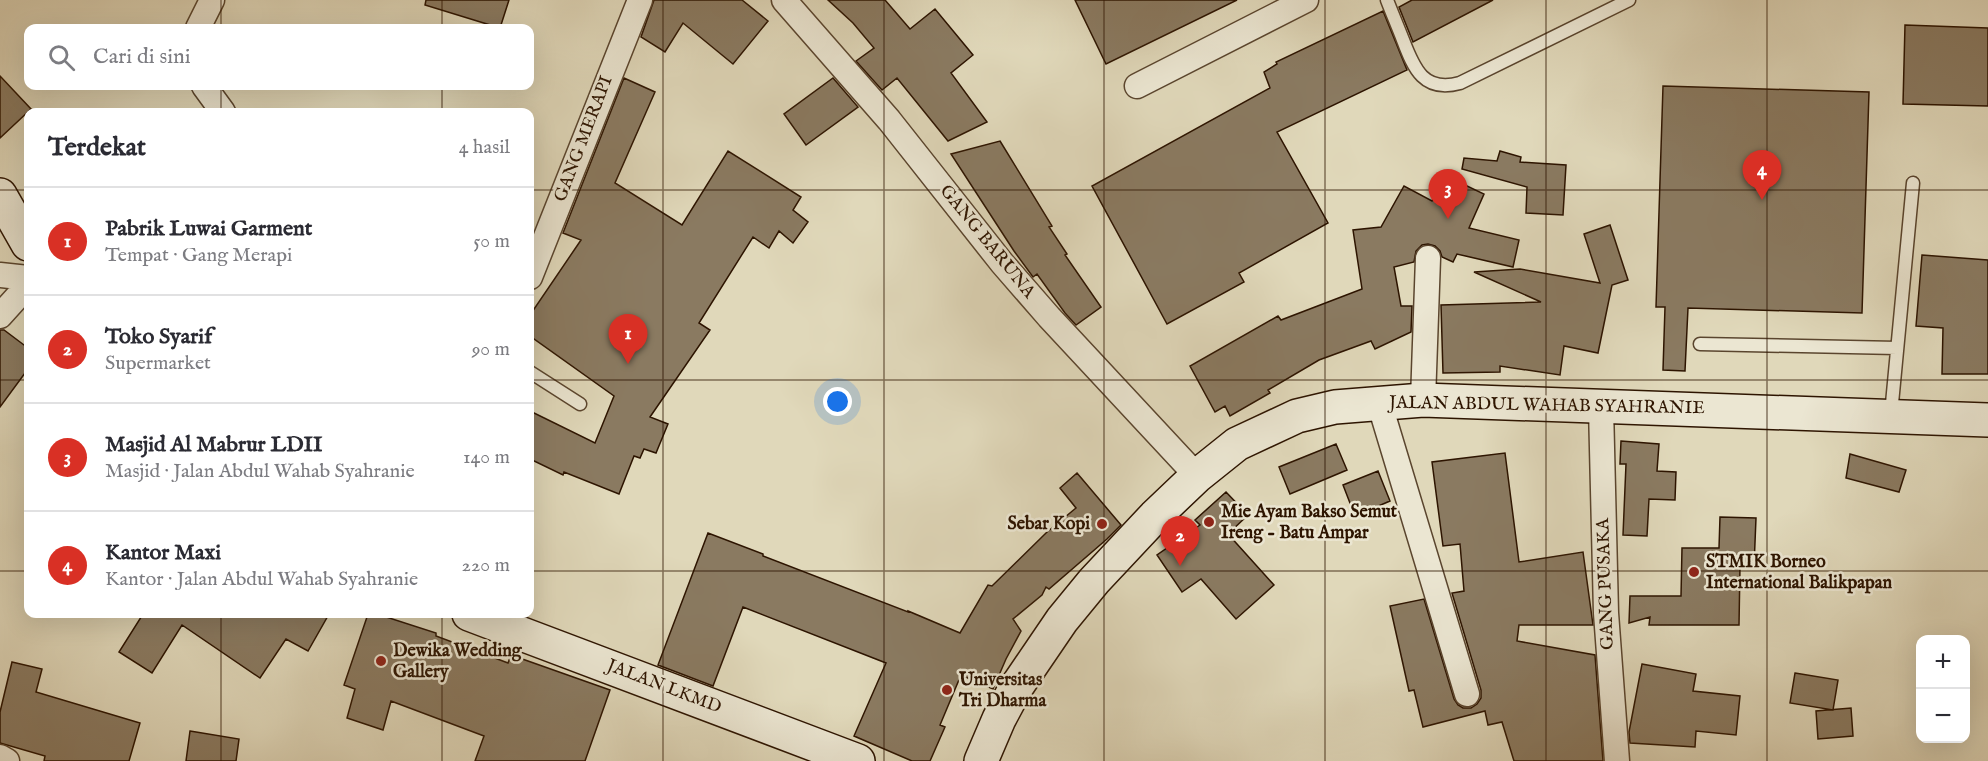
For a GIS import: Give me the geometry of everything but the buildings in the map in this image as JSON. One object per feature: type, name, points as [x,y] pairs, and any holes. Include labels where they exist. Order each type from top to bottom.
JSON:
[{"type":"main road","points":[[0,195],[24,237]]},
{"type":"main road","name":"JALAN ABDUL WAHAB SYAHRANIE","points":[[981,761],[1014,689],[1062,620],[1094,580],[1197,476],[1237,444],[1297,416],[1335,406],[1423,399],[1988,420]]},
{"type":"main road","name":"JALAN LKMD","points":[[480,618],[858,761]]},
{"type":"street","points":[[200,24],[212,0]]},
{"type":"street","name":"GANG MERAPI","points":[[534,257],[537,242],[575,160],[640,0]]},
{"type":"street","name":"GANG BARUNA","points":[[784,0],[890,120],[1002,263],[1065,335],[1197,476]]},
{"type":"street","points":[[1137,86],[1306,0]]},
{"type":"street","points":[[207,90],[220,108]]},
{"type":"street","points":[[1423,399],[1428,258]]},
{"type":"street","points":[[0,275],[24,278]]},
{"type":"street","points":[[0,316],[24,289]]},
{"type":"street","points":[[1378,402],[1467,694]]},
{"type":"street","name":"GANG PUSAKA","points":[[1600,407],[1606,613],[1617,761]]},
{"type":"street","points":[[0,757],[7,761]]},
{"type":"lane","points":[[1387,0],[1410,58],[1418,72],[1433,84],[1446,86],[1460,83],[1629,0]]},
{"type":"lane","points":[[1890,416],[1913,183]]},
{"type":"lane","points":[[1700,344],[1897,348]]},
{"type":"lane","points":[[534,375],[580,404]]},
{"type":"place","name":"Kantor Maxi","points":[[1762,200]]},
{"type":"place","name":"Masjid Al Mabrur LDII","points":[[1448,219]]},
{"type":"place","name":"Pabrik Luwai Garment","points":[[628,364]]},
{"type":"place","name":"Mie Ayam Bakso Semut Ireng - Batu Ampar","points":[[1209,522]]},
{"type":"place","name":"Sebar Kopi","points":[[1102,524]]},
{"type":"place","name":"Toko Syarif","points":[[1180,566]]},
{"type":"place","name":"STMIK Borneo International Balikpapan","points":[[1694,572]]},
{"type":"place","name":"Dewika Wedding Gallery","points":[[381,661]]},
{"type":"place","name":"Universitas Tri Dharma","points":[[947,690]]}]
